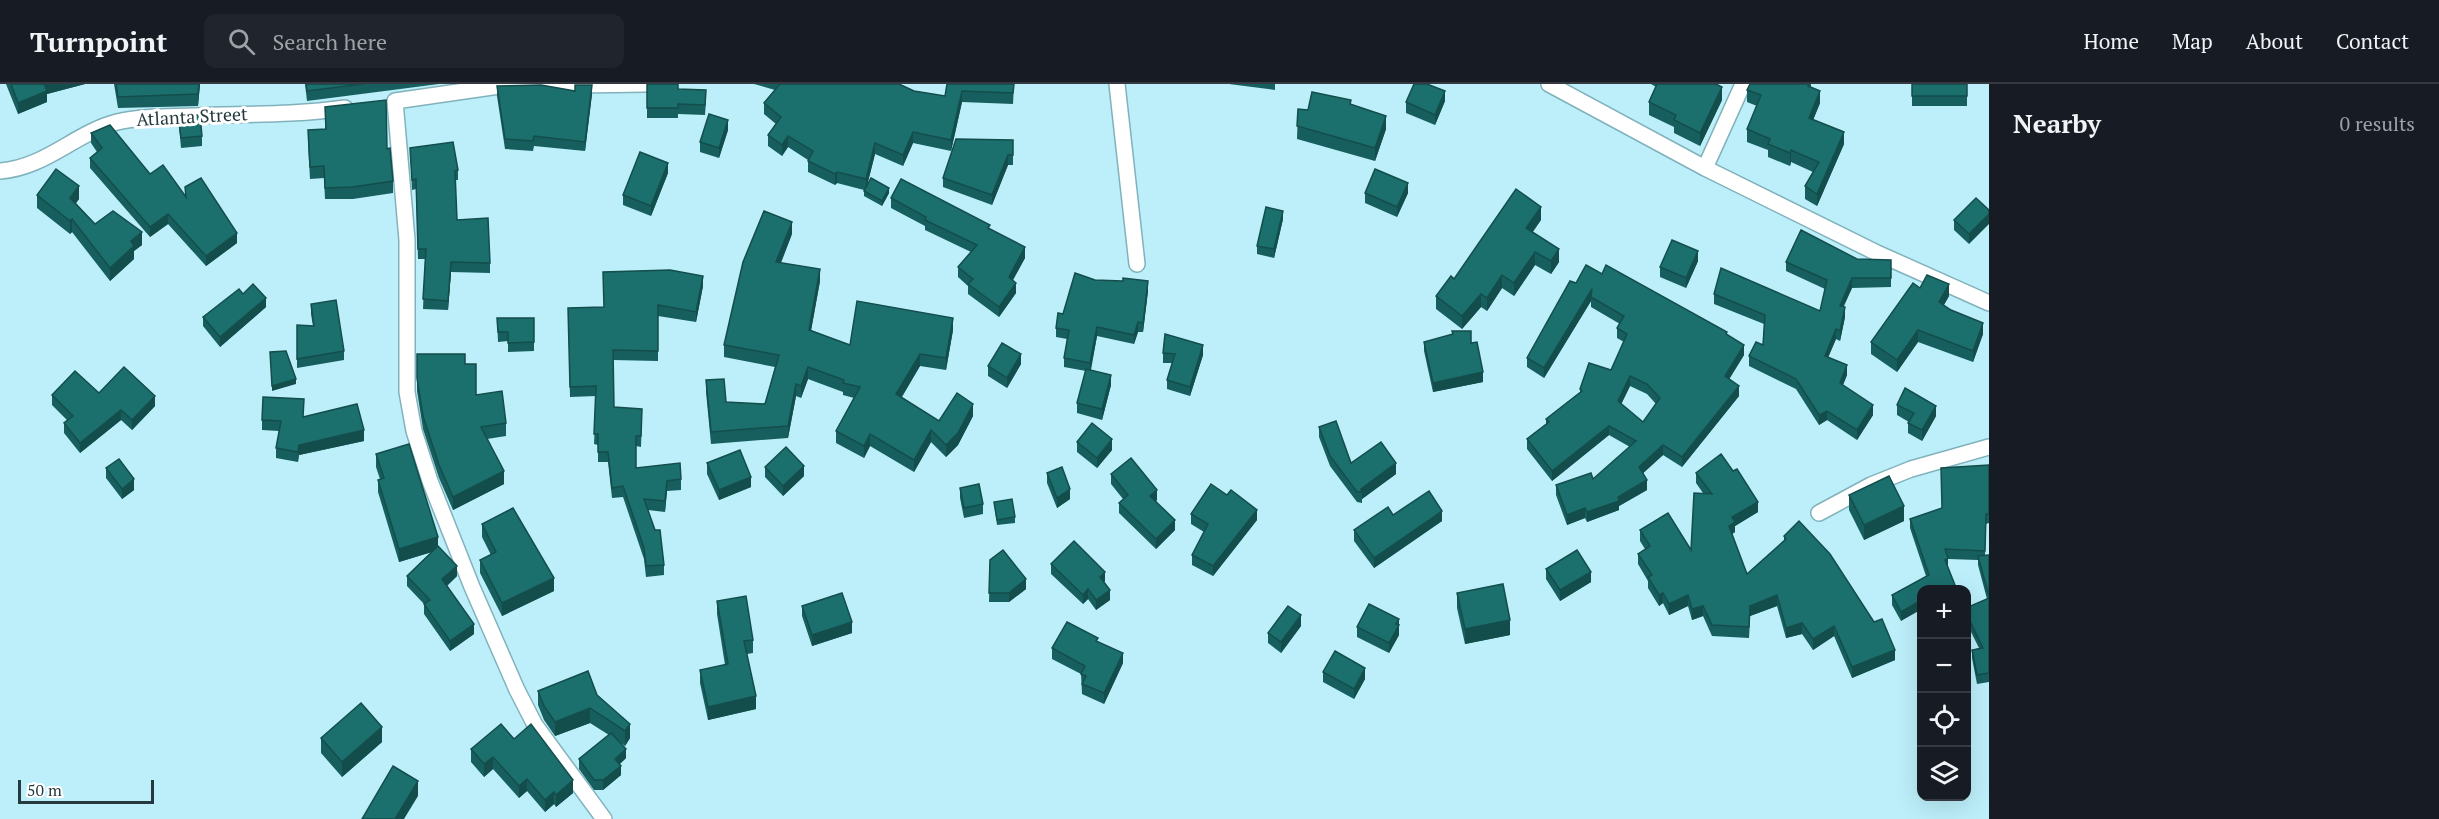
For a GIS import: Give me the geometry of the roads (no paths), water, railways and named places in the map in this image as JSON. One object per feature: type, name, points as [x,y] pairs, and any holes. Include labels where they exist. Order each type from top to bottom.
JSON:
[{"type":"street","points":[[604,819],[535,725],[517,690],[472,587],[430,481],[414,431],[407,392],[408,240],[389,102],[499,86],[646,84]]},
{"type":"street","points":[[1117,84],[1137,264]]},
{"type":"street","points":[[1549,84],[1705,168],[1877,253],[1989,303]]},
{"type":"street","points":[[1705,168],[1743,84]]},
{"type":"street","name":"Atlanta Street","points":[[0,171],[19,170],[47,158],[94,131],[117,122],[159,117],[360,106]]},
{"type":"street","points":[[1819,513],[1871,485],[1911,469],[1989,447]]}]
